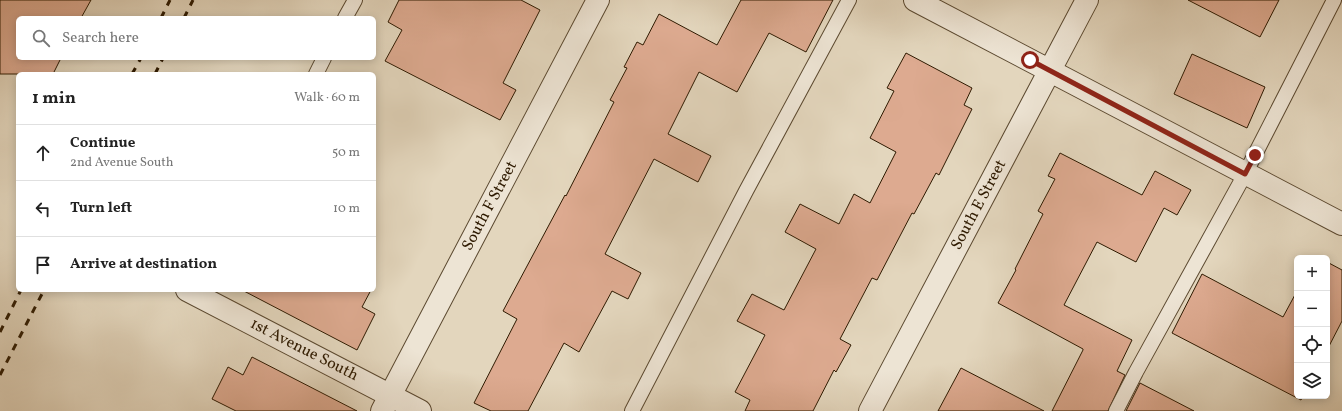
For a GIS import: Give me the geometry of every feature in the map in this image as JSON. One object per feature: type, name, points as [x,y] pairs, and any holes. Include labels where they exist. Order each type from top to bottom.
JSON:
[{"type":"street","name":"South F Street","points":[[386,403],[598,0]]},
{"type":"street","points":[[915,0],[1342,224]]},
{"type":"street","name":"South E Street","points":[[870,411],[1087,0]]},
{"type":"street","name":"1st Avenue South","points":[[194,292],[386,403],[420,411]]},
{"type":"lane","points":[[346,16],[355,0]]},
{"type":"lane","points":[[632,411],[746,191],[849,0]]},
{"type":"lane","points":[[1116,411],[1245,174],[1334,0]]},
{"type":"lane","points":[[317,72],[323,60]]},
{"type":"building","points":[[0,0],[91,0],[82,16],[16,16],[16,60],[60,60],[54,72],[16,72],[16,74],[0,74]]},
{"type":"building","points":[[399,0],[521,0],[540,10],[503,83],[516,90],[500,120],[385,61],[402,30],[388,22]]},
{"type":"building","points":[[741,0],[833,0],[806,52],[769,33],[737,92],[699,72],[668,134],[711,156],[698,182],[654,159],[605,254],[641,273],[628,299],[612,291],[579,352],[564,343],[528,411],[491,411],[474,403],[517,319],[503,311],[565,195],[566,196],[614,102],[610,100],[627,68],[624,67],[637,42],[643,45],[659,14],[717,45]]},
{"type":"building","points":[[1188,0],[1279,0],[1260,37]]},
{"type":"building","points":[[906,53],[972,88],[964,105],[972,109],[939,175],[936,173],[914,214],[912,213],[877,280],[872,278],[840,339],[851,345],[836,372],[834,370],[813,411],[745,411],[750,400],[735,392],[765,335],[737,321],[752,294],[784,310],[816,249],[785,232],[800,204],[839,224],[854,194],[870,203],[896,152],[870,138],[894,91],[887,88]]},
{"type":"building","points":[[1192,54],[1265,87],[1247,128],[1174,94]]},
{"type":"building","points":[[1060,153],[1142,195],[1155,171],[1191,190],[1177,215],[1164,208],[1136,262],[1097,242],[1064,305],[1132,340],[1117,371],[1125,375],[1108,411],[1052,411],[1083,349],[998,303],[1043,214],[1038,211],[1055,179],[1048,176]]},
{"type":"building","points":[[1330,264],[1342,270],[1342,321],[1330,344]]},
{"type":"building","points":[[1202,274],[1283,317],[1294,297],[1294,396],[1172,333]]},
{"type":"building","points":[[246,292],[370,292],[362,307],[375,314],[357,350]]},
{"type":"building","points":[[252,357],[357,411],[236,411],[212,399],[228,367],[243,375]]},
{"type":"building","points":[[961,368],[1044,411],[938,411]]},
{"type":"building","points":[[1140,383],[1194,411],[1126,411]]},
{"type":"railway","points":[[162,16],[170,0]]},
{"type":"railway","points":[[185,16],[193,0]]},
{"type":"railway","points":[[133,72],[140,60]]},
{"type":"railway","points":[[156,72],[162,60]]},
{"type":"railway","points":[[0,332],[20,292]]},
{"type":"railway","points":[[0,375],[43,292]]},
{"type":"route","points":[[1030,60],[1245,174],[1255,155]]}]
